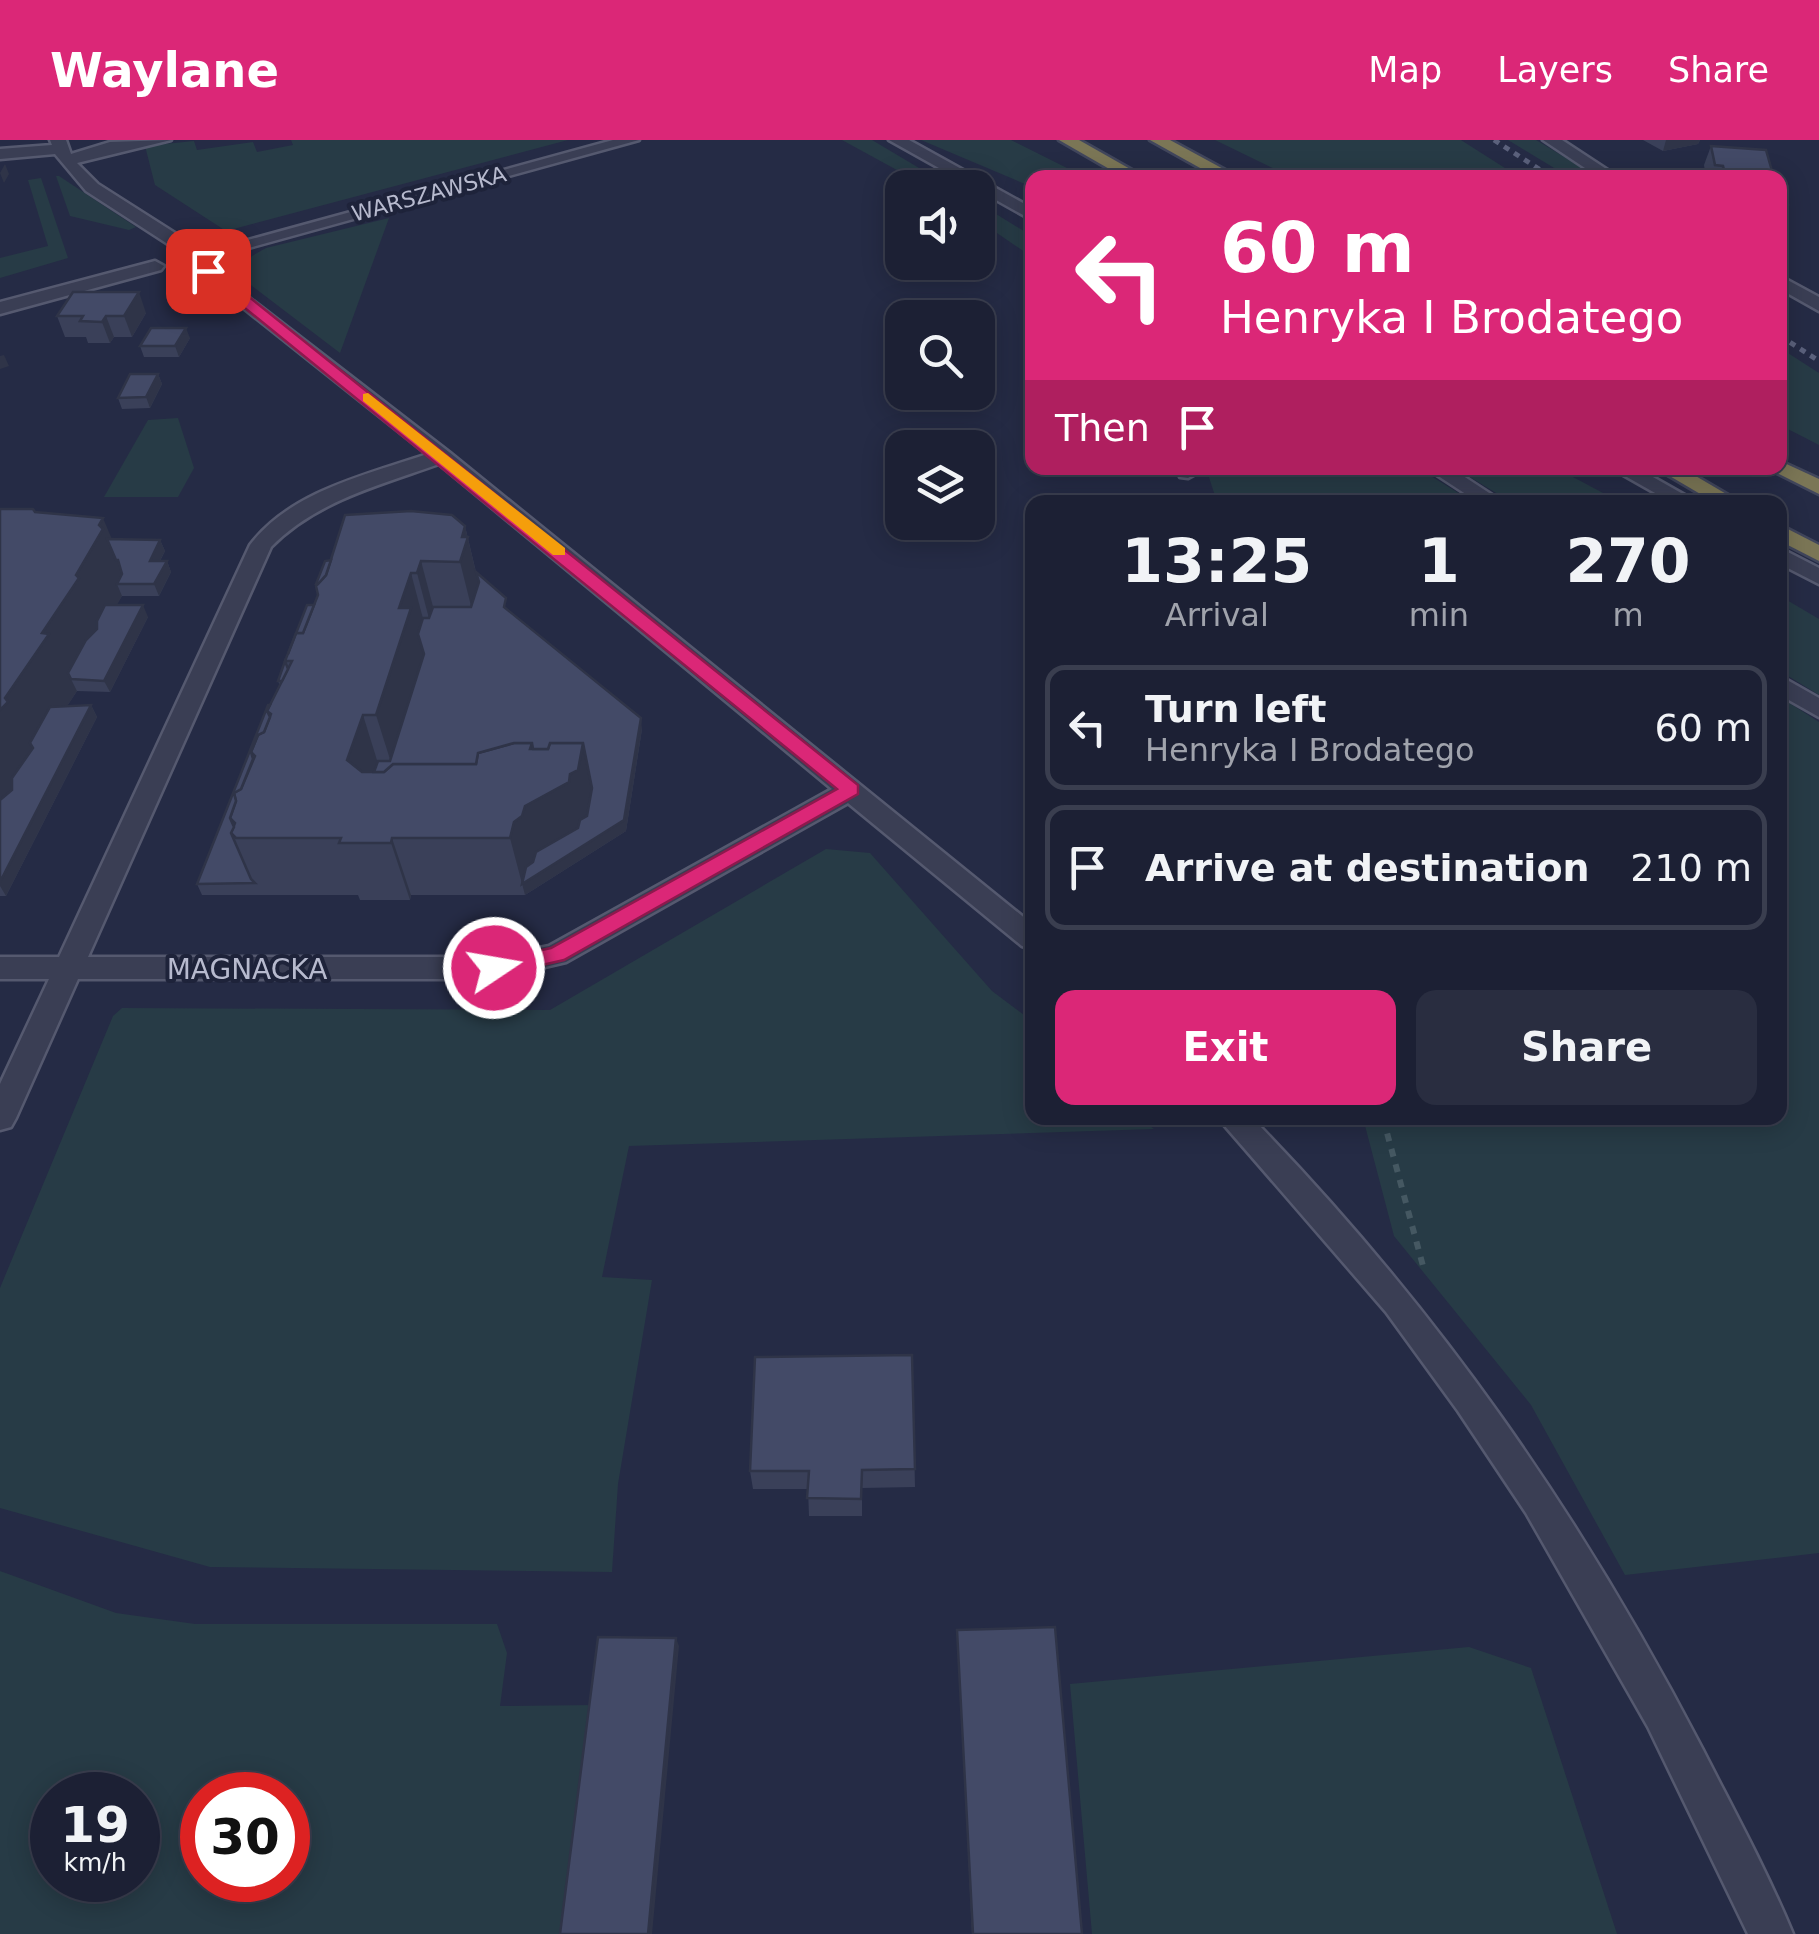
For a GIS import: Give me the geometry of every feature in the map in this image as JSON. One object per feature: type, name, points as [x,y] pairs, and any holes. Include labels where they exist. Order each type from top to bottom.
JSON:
[{"type":"highway","points":[[1067,140],[1123,170]]},
{"type":"highway","points":[[1158,140],[1216,170]]},
{"type":"highway","points":[[1787,471],[1819,488]]},
{"type":"highway","points":[[1680,475],[1715,495]]},
{"type":"highway","points":[[1787,536],[1819,554]]},
{"type":"street","points":[[0,154],[110,148],[163,140]]},
{"type":"street","name":"WARSZAWSKA","points":[[228,248],[630,140]]},
{"type":"street","points":[[897,140],[1025,211]]},
{"type":"street","points":[[1551,140],[1599,170]]},
{"type":"street","points":[[61,150],[100,192],[194,243],[228,248],[230,258],[190,273]]},
{"type":"street","points":[[927,156],[1025,192]]},
{"type":"street","points":[[155,266],[159,254],[194,243]]},
{"type":"street","points":[[0,308],[155,266],[190,273],[442,456],[1025,933]]},
{"type":"street","points":[[1787,285],[1819,305]]},
{"type":"street","points":[[0,1118],[261,545],[277,524],[306,507],[442,456]]},
{"type":"street","points":[[1448,475],[1481,495]]},
{"type":"street","points":[[1635,475],[1673,495]]},
{"type":"street","points":[[1787,560],[1819,578]]},
{"type":"street","points":[[1787,688],[1819,709]]},
{"type":"street","name":"MAGNACKA","points":[[0,968],[494,968],[556,955],[851,790]]},
{"type":"street","points":[[1239,1125],[1302,1185],[1441,1359],[1547,1511],[1644,1676],[1705,1792],[1771,1934]]},
{"type":"path","points":[[1384,1125],[1426,1279]]},
{"type":"shaded area","points":[[291,140],[568,140],[226,231],[155,185],[145,146],[194,141],[197,150],[253,142],[257,152],[293,145]]},
{"type":"shaded area","points":[[842,140],[872,140],[922,170],[897,170]]},
{"type":"shaded area","points":[[921,140],[1011,140],[1071,170],[1025,170],[1025,184]]},
{"type":"shaded area","points":[[1215,140],[1461,140],[1508,170],[1277,170]]},
{"type":"shaded area","points":[[1508,140],[1536,140],[1586,170],[1557,170]]},
{"type":"shaded area","points":[[56,176],[136,227],[129,230],[70,216]]},
{"type":"shaded area","points":[[41,178],[68,258],[0,278],[0,258],[48,246],[28,180]]},
{"type":"shaded area","points":[[995,213],[1025,232],[1025,252],[995,232]]},
{"type":"shaded area","points":[[389,218],[340,353],[243,279],[241,271],[252,256],[266,248]]},
{"type":"shaded area","points":[[1787,352],[1819,373],[1819,445],[1787,429]]},
{"type":"shaded area","points":[[178,418],[194,468],[178,497],[104,497],[148,420]]},
{"type":"shaded area","points":[[1208,475],[1429,475],[1462,495],[1215,495]]},
{"type":"shaded area","points":[[1467,475],[1569,475],[1607,495],[1499,495]]},
{"type":"shaded area","points":[[1787,600],[1819,619],[1819,695],[1787,675]]},
{"type":"shaded area","points":[[1787,701],[1819,722],[1819,1553],[1625,1575],[1531,1405],[1394,1236],[1365,1125],[1787,1125]]},
{"type":"shaded area","points":[[826,849],[870,853],[992,991],[1025,1016],[1025,1125],[1149,1125],[1154,1129],[629,1146],[602,1277],[652,1280],[618,1484],[612,1572],[210,1567],[0,1508],[0,1288],[113,1016],[122,1008],[550,1010]]},
{"type":"shaded area","points":[[0,1571],[116,1613],[195,1624],[497,1624],[507,1653],[500,1706],[595,1705],[565,1934],[0,1934]]},
{"type":"shaded area","points":[[1469,1647],[1531,1668],[1617,1934],[1092,1934],[1070,1684]]},
{"type":"building","points":[[1711,146],[1766,150],[1772,170],[1724,170],[1723,166],[1715,165]]},
{"type":"building","points":[[73,292],[139,292],[124,316],[106,316],[102,322],[80,321],[83,316],[57,316]]},
{"type":"building","points":[[151,328],[186,328],[175,346],[140,346]]},
{"type":"building","points":[[130,374],[158,374],[146,397],[118,398]]},
{"type":"building","points":[[0,509],[103,518],[99,525],[103,529],[76,575],[79,578],[42,633],[49,634],[0,710]]},
{"type":"building","points":[[411,511],[452,515],[465,526],[462,537],[468,537],[460,562],[421,561],[417,573],[411,573],[399,608],[411,608],[376,715],[363,715],[347,760],[362,772],[384,772],[393,764],[476,764],[478,753],[514,743],[532,743],[530,749],[548,749],[550,743],[583,743],[578,770],[570,774],[569,782],[525,806],[522,816],[514,822],[510,838],[392,838],[391,843],[339,843],[341,838],[236,838],[231,833],[235,823],[230,818],[236,801],[234,793],[241,789],[255,756],[251,752],[258,735],[264,732],[271,714],[267,711],[292,661],[285,661],[296,633],[303,633],[318,595],[316,586],[326,575],[345,515]]},
{"type":"building","points":[[107,539],[160,540],[150,561],[167,561],[154,584],[117,584],[122,574]]},
{"type":"building","points":[[331,560],[326,575],[316,584],[325,561]]},
{"type":"building","points":[[476,572],[506,598],[504,607],[641,718],[624,820],[522,884],[526,867],[533,862],[536,852],[578,828],[580,820],[587,816],[592,788],[583,743],[550,743],[548,749],[533,749],[532,743],[514,743],[478,753],[476,764],[393,764],[384,772],[374,772],[378,761],[390,761],[424,654],[418,634],[423,618],[429,618],[433,607],[471,607],[479,582]]},
{"type":"building","points":[[105,605],[143,605],[104,681],[71,679],[68,673],[86,640],[97,629]]},
{"type":"building","points":[[307,605],[314,605],[303,633],[296,633]]},
{"type":"building","points":[[285,661],[288,669],[282,681],[278,681]]},
{"type":"building","points":[[91,705],[0,882],[0,800],[12,790],[12,778],[33,748],[30,743],[50,707]]},
{"type":"building","points":[[268,705],[270,717],[251,752],[253,759],[241,789],[234,793],[236,801],[230,818],[234,827],[231,833],[255,883],[197,884]]},
{"type":"building","points":[[912,1355],[915,1469],[862,1470],[861,1499],[807,1498],[809,1471],[750,1471],[755,1357]]},
{"type":"building","points":[[1055,1627],[1082,1934],[973,1934],[957,1630]]},
{"type":"building","points":[[598,1637],[676,1638],[648,1934],[560,1934]]},
{"type":"railway","points":[[1494,140],[1541,170]]},
{"type":"railway","points":[[1787,340],[1819,361]]},
{"type":"slow traffic","points":[[368,397],[559,552]]},
{"type":"route","points":[[208,271],[442,456],[851,790],[556,955],[494,968]]}]
